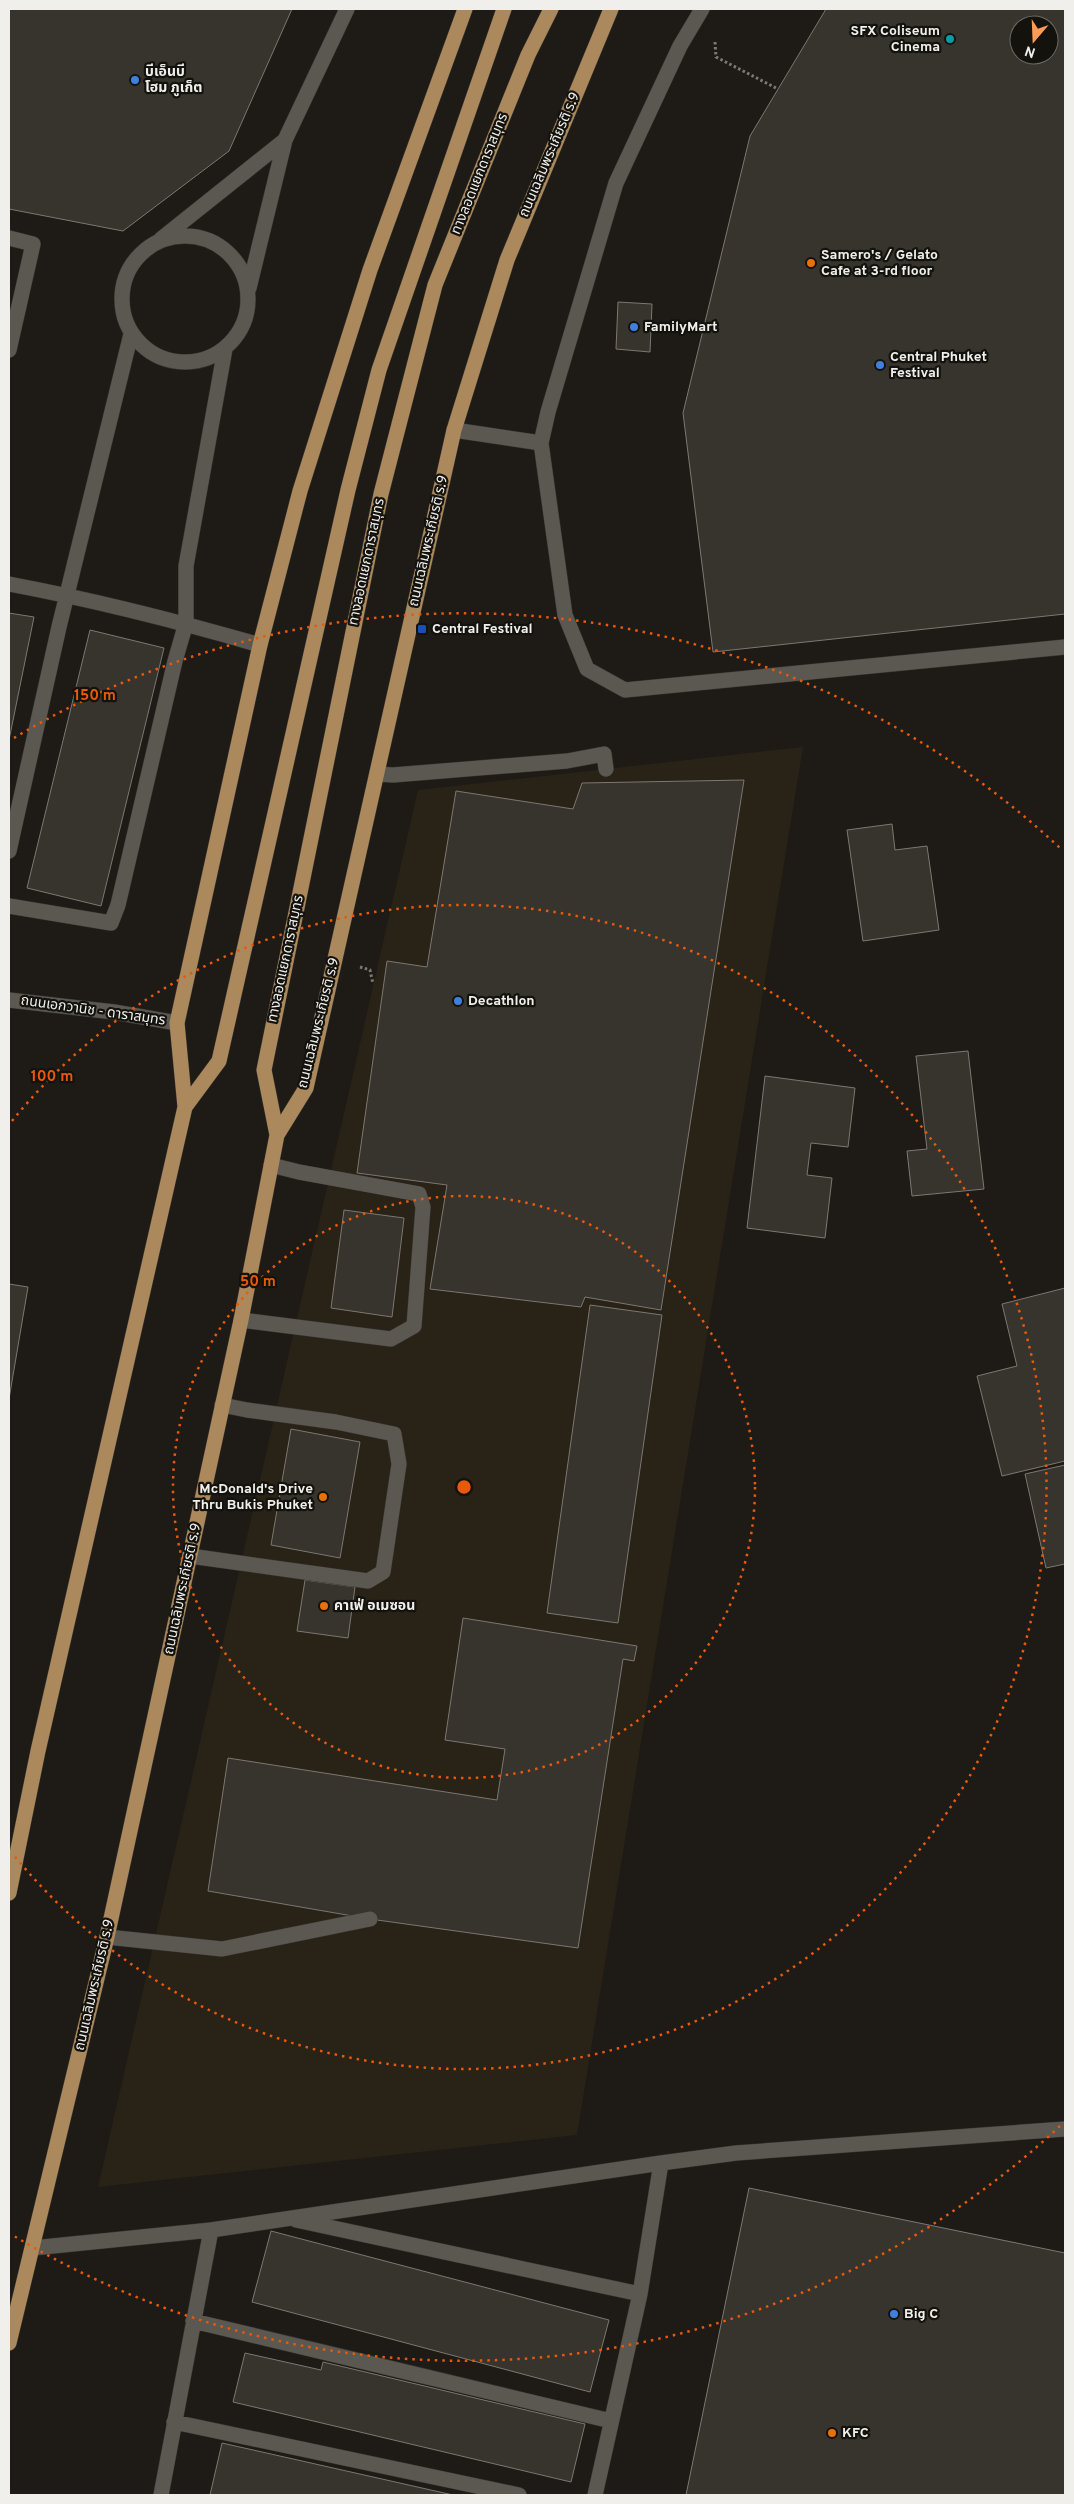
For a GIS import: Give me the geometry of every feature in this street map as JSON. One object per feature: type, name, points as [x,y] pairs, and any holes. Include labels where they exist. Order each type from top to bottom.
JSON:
[{"type":"main road","points":[[9,1892],[45,1723],[185,1107],[177,1023],[260,645],[300,491],[370,270],[465,9]]},
{"type":"main road","name":"ทางลอดแยกดาราสมุทร","points":[[185,1107],[219,1062],[346,500],[379,370],[504,9]]},
{"type":"main road","name":"ทางลอดแยกดาราสมุทร","points":[[277,1135],[264,1070],[381,494],[435,285],[528,55],[551,9]]},
{"type":"main road","name":"ถนนเฉลิมพระเกียรติ ร.9","points":[[9,2343],[107,1937],[241,1320],[277,1135],[306,1088],[454,430],[507,260],[611,9]]},
{"type":"street","points":[[247,295],[285,140],[347,9]]},
{"type":"street","points":[[702,9],[680,46],[616,183],[548,412],[541,443],[565,615],[587,669],[626,690],[1065,647]]},
{"type":"street","points":[[156,243],[175,236],[196,237],[216,244],[233,256],[244,274],[247,314],[239,333],[225,349],[207,360],[186,363],[165,359],[146,350],[131,334],[123,314],[122,300],[126,273],[139,255],[285,140]]},
{"type":"street","points":[[9,238],[32,244],[9,350]]},
{"type":"street","points":[[9,851],[67,595],[131,334]]},
{"type":"street","points":[[9,906],[111,923],[118,905],[186,623],[186,566],[225,349]]},
{"type":"street","points":[[454,430],[541,443]]},
{"type":"street","points":[[9,584],[67,595],[186,623],[260,645]]},
{"type":"street","points":[[377,774],[393,775],[567,761],[604,754],[606,769]]},
{"type":"street","name":"ถนนเอกวานิช - ดาราสมุทร","points":[[9,1000],[114,1012],[177,1023]]},
{"type":"street","points":[[241,1320],[391,1339],[414,1326],[424,1208],[418,1194],[271,1165]]},
{"type":"street","points":[[190,1556],[368,1581],[383,1572],[399,1464],[394,1434],[336,1422],[222,1405]]},
{"type":"street","points":[[107,1937],[222,1949],[370,1919]]},
{"type":"street","points":[[33,2248],[211,2230],[736,2153],[1065,2129]]},
{"type":"street","points":[[595,2495],[640,2294],[661,2163]]},
{"type":"street","points":[[287,2218],[640,2294]]},
{"type":"street","points":[[161,2495],[211,2230]]},
{"type":"street","points":[[194,2321],[611,2421]]},
{"type":"street","points":[[174,2422],[518,2495]]},
{"type":"path","points":[[715,38],[716,57],[778,89]]},
{"type":"path","points":[[370,970],[373,984]]},
{"type":"shaded area","points":[[803,747],[577,2135],[98,2187],[418,790]]},
{"type":"building","name":"บีเอ็นบี โฮม ภูเก็ต","points":[[9,9],[292,9],[229,151],[123,231],[9,209]]},
{"type":"building","name":"Central Phuket Festival","points":[[826,9],[1065,9],[1065,614],[713,652],[683,413],[750,136]]},
{"type":"building","name":"FamilyMart","points":[[618,302],[652,304],[650,352],[616,349]]},
{"type":"building","points":[[9,613],[34,617],[9,740]]},
{"type":"building","points":[[90,630],[164,648],[101,906],[27,888]]},
{"type":"building","points":[[744,780],[661,1310],[585,1297],[581,1307],[430,1289],[447,1185],[357,1173],[387,961],[427,967],[456,791],[573,809],[582,783]]},
{"type":"building","points":[[892,824],[895,850],[927,846],[939,930],[863,941],[847,830]]},
{"type":"building","points":[[968,1051],[984,1189],[912,1196],[907,1151],[927,1149],[916,1056]]},
{"type":"building","points":[[765,1076],[855,1088],[848,1147],[811,1143],[807,1175],[832,1178],[825,1238],[747,1228]]},
{"type":"building","points":[[344,1210],[404,1218],[392,1317],[331,1308]]},
{"type":"building","points":[[9,1284],[28,1287],[9,1399]]},
{"type":"building","points":[[1065,1288],[1065,1461],[1002,1476],[977,1376],[1017,1366],[1002,1304]]},
{"type":"building","points":[[590,1305],[662,1315],[618,1623],[547,1613]]},
{"type":"building","points":[[291,1429],[360,1442],[340,1558],[271,1545]]},
{"type":"building","points":[[1065,1465],[1065,1564],[1046,1568],[1025,1474]]},
{"type":"building","points":[[305,1580],[355,1587],[348,1638],[297,1631]]},
{"type":"building","points":[[463,1618],[637,1646],[634,1661],[623,1659],[578,1948],[370,1919],[208,1891],[228,1758],[497,1800],[505,1749],[445,1740]]},
{"type":"building","name":"Big C","points":[[749,2188],[1065,2253],[1065,2495],[686,2495]]},
{"type":"building","points":[[271,2231],[609,2320],[590,2392],[252,2302]]},
{"type":"building","points":[[245,2353],[321,2370],[323,2362],[585,2424],[571,2482],[233,2402]]},
{"type":"building","points":[[222,2443],[453,2495],[210,2495]]},
{"type":"place","name":"SFX Coliseum Cinema","points":[[950,39]]},
{"type":"place","name":"บีเอ็นบี โฮม ภูเก็ต","points":[[135,80]]},
{"type":"place","name":"Samero's / Gelato Cafe at 3-rd floor","points":[[811,263]]},
{"type":"place","name":"FamilyMart","points":[[634,327]]},
{"type":"place","name":"Central Phuket Festival","points":[[880,365]]},
{"type":"place","name":"Central Festival","points":[[422,629]]},
{"type":"place","name":"Decathlon","points":[[458,1001]]},
{"type":"place","name":"McDonald's Drive Thru Bukis Phuket","points":[[323,1497]]},
{"type":"place","name":"คาเฟ่ อเมซอน","points":[[324,1606]]},
{"type":"place","name":"Big C","points":[[894,2314]]},
{"type":"place","name":"KFC","points":[[832,2433]]}]
